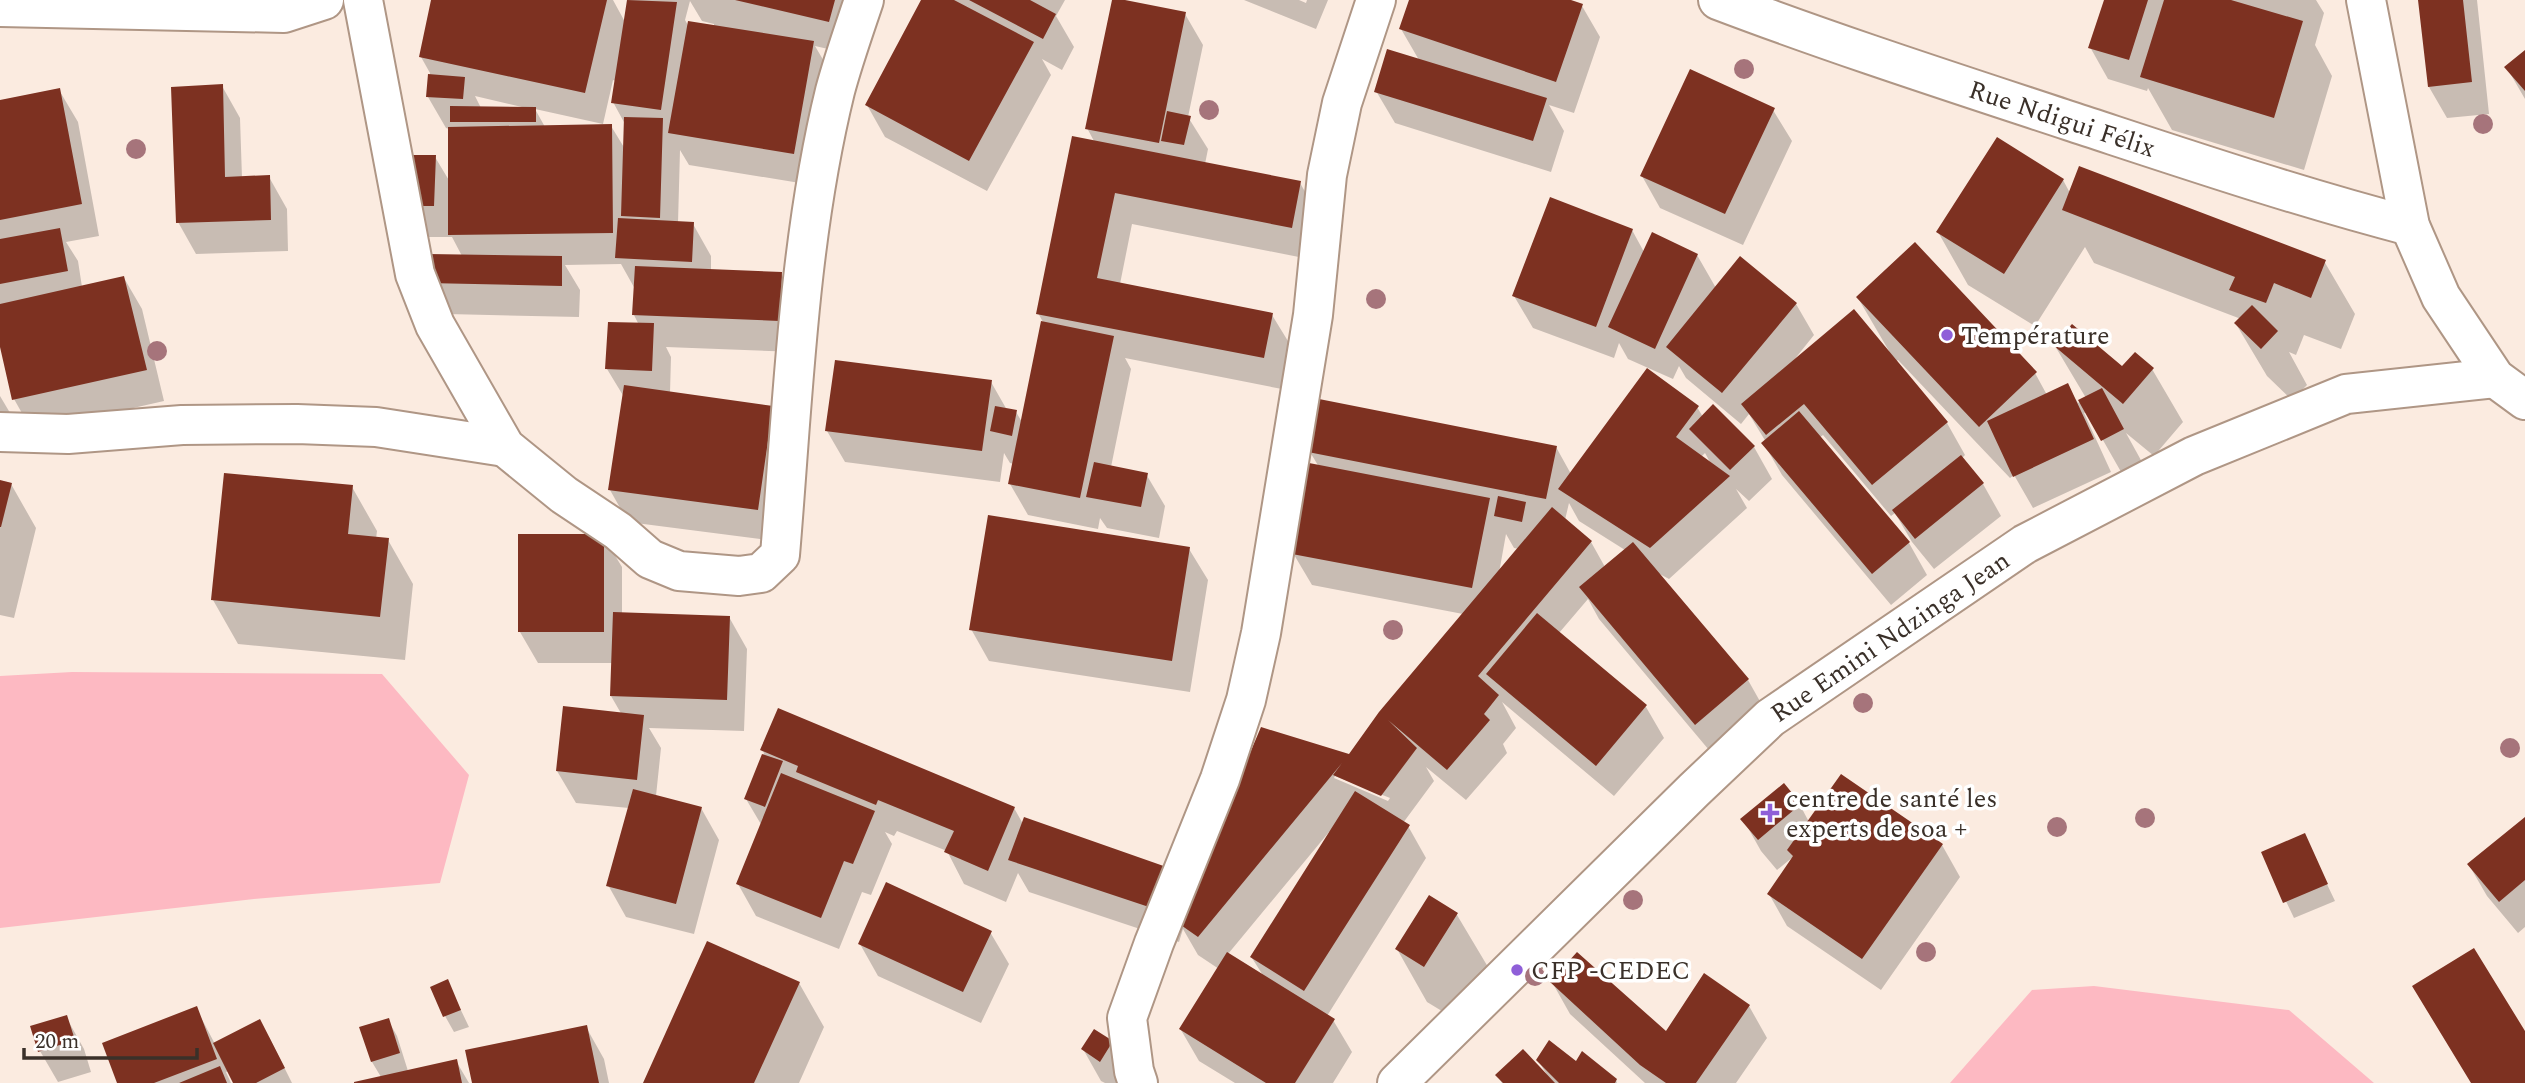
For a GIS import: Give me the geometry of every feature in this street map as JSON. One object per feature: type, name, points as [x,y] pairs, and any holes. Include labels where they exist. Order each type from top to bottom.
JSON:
[{"type":"street","points":[[0,7],[284,13],[324,0]]},
{"type":"street","points":[[363,0],[415,274],[435,325],[505,447],[564,495],[618,531],[649,559],[678,570],[739,576],[761,573],[780,555],[802,297],[821,161],[836,90],[864,0]]},
{"type":"street","points":[[1138,1083],[1133,1071],[1127,1018],[1220,779],[1246,700],[1261,633],[1313,315],[1327,175],[1342,103],[1376,0]]},
{"type":"street","name":"Rue Ndigui Félix","points":[[1718,0],[1822,39],[2198,163],[2342,208],[2410,226]]},
{"type":"street","points":[[2366,0],[2410,226],[2441,297],[2495,378],[2525,400]]},
{"type":"street","name":"Rue Emini Ndzinga Jean","points":[[1397,1083],[1693,790],[1770,718],[2025,544],[2194,456],[2346,394],[2495,378]]},
{"type":"street","points":[[0,432],[68,434],[182,425],[310,424],[376,427],[505,447]]},
{"type":"shaded area","points":[[72,672],[382,674],[469,775],[440,883],[254,899],[0,928],[0,676]]},
{"type":"shaded area","points":[[2094,986],[2289,1010],[2374,1083],[1950,1083],[2032,990]]},
{"type":"building","points":[[431,0],[607,0],[585,93],[419,57]]},
{"type":"building","points":[[627,0],[677,2],[661,110],[611,103]]},
{"type":"building","points":[[735,0],[835,0],[829,22]]},
{"type":"building","points":[[921,0],[954,0],[1034,42],[969,161],[865,105]]},
{"type":"building","points":[[969,0],[1030,0],[1056,14],[1043,39]]},
{"type":"building","points":[[1112,0],[1186,12],[1159,143],[1085,129]]},
{"type":"building","points":[[1409,0],[1571,0],[1583,4],[1556,82],[1399,29]]},
{"type":"building","points":[[2104,0],[2148,0],[2129,60],[2088,48]]},
{"type":"building","points":[[2164,0],[2231,0],[2303,21],[2274,118],[2140,77]]},
{"type":"building","points":[[2418,0],[2463,0],[2472,82],[2428,87]]},
{"type":"building","points":[[688,21],[814,41],[794,154],[668,133]]},
{"type":"building","points":[[1387,49],[1547,98],[1533,141],[1374,92]]},
{"type":"building","points":[[2525,50],[2525,91],[2504,67]]},
{"type":"building","points":[[1690,69],[1775,108],[1725,214],[1640,176]]},
{"type":"building","points":[[428,74],[465,77],[463,99],[426,97]]},
{"type":"building","points":[[223,84],[225,177],[270,175],[271,220],[176,223],[171,87]]},
{"type":"building","points":[[60,88],[82,204],[0,220],[0,100]]},
{"type":"building","points":[[450,106],[536,107],[536,122],[450,122]]},
{"type":"building","points":[[1167,111],[1191,116],[1184,145],[1161,141]]},
{"type":"building","points":[[624,117],[663,118],[660,218],[621,216]]},
{"type":"building","points":[[612,124],[613,233],[448,235],[448,127]]},
{"type":"building","points":[[1072,136],[1301,181],[1292,228],[1115,193],[1097,278],[1273,313],[1264,358],[1036,314]]},
{"type":"building","points":[[1997,137],[2064,179],[2004,274],[1936,232]]},
{"type":"building","points":[[410,155],[436,155],[434,206],[408,206]]},
{"type":"building","points":[[2079,166],[2326,260],[2311,298],[2274,283],[2266,303],[2229,290],[2235,277],[2062,210]]},
{"type":"building","points":[[1550,197],[1633,229],[1596,327],[1512,296]]},
{"type":"building","points":[[618,218],[694,222],[692,262],[615,258]]},
{"type":"building","points":[[60,228],[68,271],[0,284],[0,239]]},
{"type":"building","points":[[1652,232],[1698,254],[1655,349],[1608,327]]},
{"type":"building","name":"Température","points":[[1915,242],[2037,372],[1979,427],[1856,297]]},
{"type":"building","points":[[428,254],[562,256],[562,286],[427,283]]},
{"type":"building","points":[[1740,256],[1797,303],[1722,393],[1666,347]]},
{"type":"building","points":[[635,266],[782,272],[780,321],[632,315]]},
{"type":"building","points":[[124,276],[147,370],[12,400],[0,347],[0,304]]},
{"type":"building","points":[[2252,305],[2278,331],[2261,349],[2234,323]]},
{"type":"building","points":[[1854,309],[1948,422],[1872,485],[1804,404],[1766,435],[1741,404]]},
{"type":"building","points":[[1041,321],[1114,336],[1080,498],[1008,484]]},
{"type":"building","points":[[608,322],[654,323],[652,371],[605,369]]},
{"type":"building","points":[[2072,324],[2122,366],[2135,352],[2154,368],[2123,404],[2053,345]]},
{"type":"building","points":[[835,360],[992,380],[982,451],[825,431]]},
{"type":"building","points":[[1647,368],[1699,406],[1676,437],[1730,476],[1650,548],[1558,489]]},
{"type":"building","points":[[2068,383],[2094,439],[2013,477],[1987,421]]},
{"type":"building","points":[[624,385],[773,406],[758,510],[608,490]]},
{"type":"building","points":[[2102,388],[2124,429],[2101,441],[2078,400]]},
{"type":"building","points":[[1319,399],[1557,446],[1546,499],[1308,452]]},
{"type":"building","points":[[1713,404],[1755,446],[1730,470],[1689,429]]},
{"type":"building","points":[[995,406],[1017,410],[1012,436],[990,431]]},
{"type":"building","points":[[1799,411],[1910,542],[1872,574],[1761,443]]},
{"type":"building","points":[[1961,455],[1984,483],[1915,539],[1892,510]]},
{"type":"building","points":[[1094,462],[1148,473],[1141,507],[1086,497]]},
{"type":"building","points":[[1309,463],[1490,498],[1472,588],[1292,554]]},
{"type":"building","points":[[224,473],[353,485],[348,534],[389,538],[380,617],[211,600]]},
{"type":"building","points":[[0,480],[12,483],[1,527],[0,527]]},
{"type":"building","points":[[1498,496],[1526,502],[1522,522],[1494,516]]},
{"type":"building","points":[[1552,507],[1592,541],[1478,676],[1499,695],[1484,714],[1490,720],[1447,770],[1388,720],[1417,748],[1381,796],[1333,775],[1342,763],[1198,937],[1178,923],[1261,727],[1349,754],[1379,712]]},
{"type":"building","points":[[988,515],[1190,547],[1172,661],[969,630]]},
{"type":"building","points":[[518,534],[604,534],[604,632],[518,632]]},
{"type":"building","points":[[1633,542],[1749,679],[1695,725],[1579,587]]},
{"type":"building","points":[[613,612],[730,616],[727,700],[610,696]]},
{"type":"building","points":[[1537,613],[1647,705],[1596,766],[1486,674]]},
{"type":"building","points":[[563,706],[644,715],[637,780],[556,771]]},
{"type":"building","points":[[778,708],[1015,807],[988,871],[944,852],[954,831],[878,800],[876,805],[796,772],[798,766],[760,750]]},
{"type":"building","points":[[762,754],[783,761],[765,807],[744,799]]},
{"type":"building","points":[[781,773],[875,811],[853,864],[844,861],[821,918],[736,884]]},
{"type":"building","points":[[1841,774],[1943,844],[1862,959],[1767,894],[1793,856],[1787,850]]},
{"type":"building","points":[[1784,783],[1801,804],[1758,840],[1740,819]]},
{"type":"building","points":[[633,789],[702,807],[676,904],[606,886]]},
{"type":"building","points":[[1355,791],[1410,825],[1304,991],[1250,957]]},
{"type":"building","points":[[1024,817],[1175,870],[1161,911],[1008,860]]},
{"type":"building","points":[[2525,817],[2525,880],[2499,902],[2467,864]]},
{"type":"building","points":[[2305,833],[2328,884],[2283,903],[2261,852]]},
{"type":"building","points":[[886,882],[992,931],[963,992],[858,944]]},
{"type":"building","points":[[1429,895],[1458,913],[1424,967],[1395,949]]},
{"type":"building","points":[[707,941],[800,982],[754,1083],[643,1083]]},
{"type":"building","points":[[2474,948],[2525,1031],[2525,1083],[2471,1083],[2412,986]]},
{"type":"building","points":[[1227,952],[1335,1019],[1295,1083],[1266,1083],[1179,1029]]},
{"type":"building","points":[[1577,952],[1666,1031],[1704,973],[1750,1005],[1696,1083],[1666,1083],[1640,1065],[1550,982]]},
{"type":"building","points":[[448,979],[461,1010],[443,1017],[430,987]]},
{"type":"building","points":[[197,1006],[217,1059],[154,1083],[117,1083],[102,1043]]},
{"type":"building","points":[[67,1015],[75,1040],[38,1052],[30,1026]]},
{"type":"building","points":[[389,1018],[400,1053],[371,1062],[359,1027]]},
{"type":"building","points":[[260,1019],[285,1068],[256,1083],[233,1083],[213,1043]]},
{"type":"building","points":[[587,1025],[599,1083],[472,1083],[465,1050]]},
{"type":"building","points":[[1094,1029],[1113,1041],[1100,1062],[1081,1049]]},
{"type":"building","points":[[1549,1040],[1576,1061],[1582,1051],[1617,1079],[1615,1083],[1559,1083],[1536,1060]]},
{"type":"building","points":[[1523,1049],[1555,1083],[1503,1083],[1495,1075]]},
{"type":"building","points":[[457,1059],[462,1083],[354,1083],[354,1082]]},
{"type":"building","points":[[220,1066],[227,1083],[179,1083]]},
{"type":"place","name":"Température","points":[[1947,335]]},
{"type":"place","name":"centre de santé les experts de soa +","points":[[1770,813]]},
{"type":"place","name":"CFP -CEDEC","points":[[1517,970]]}]
